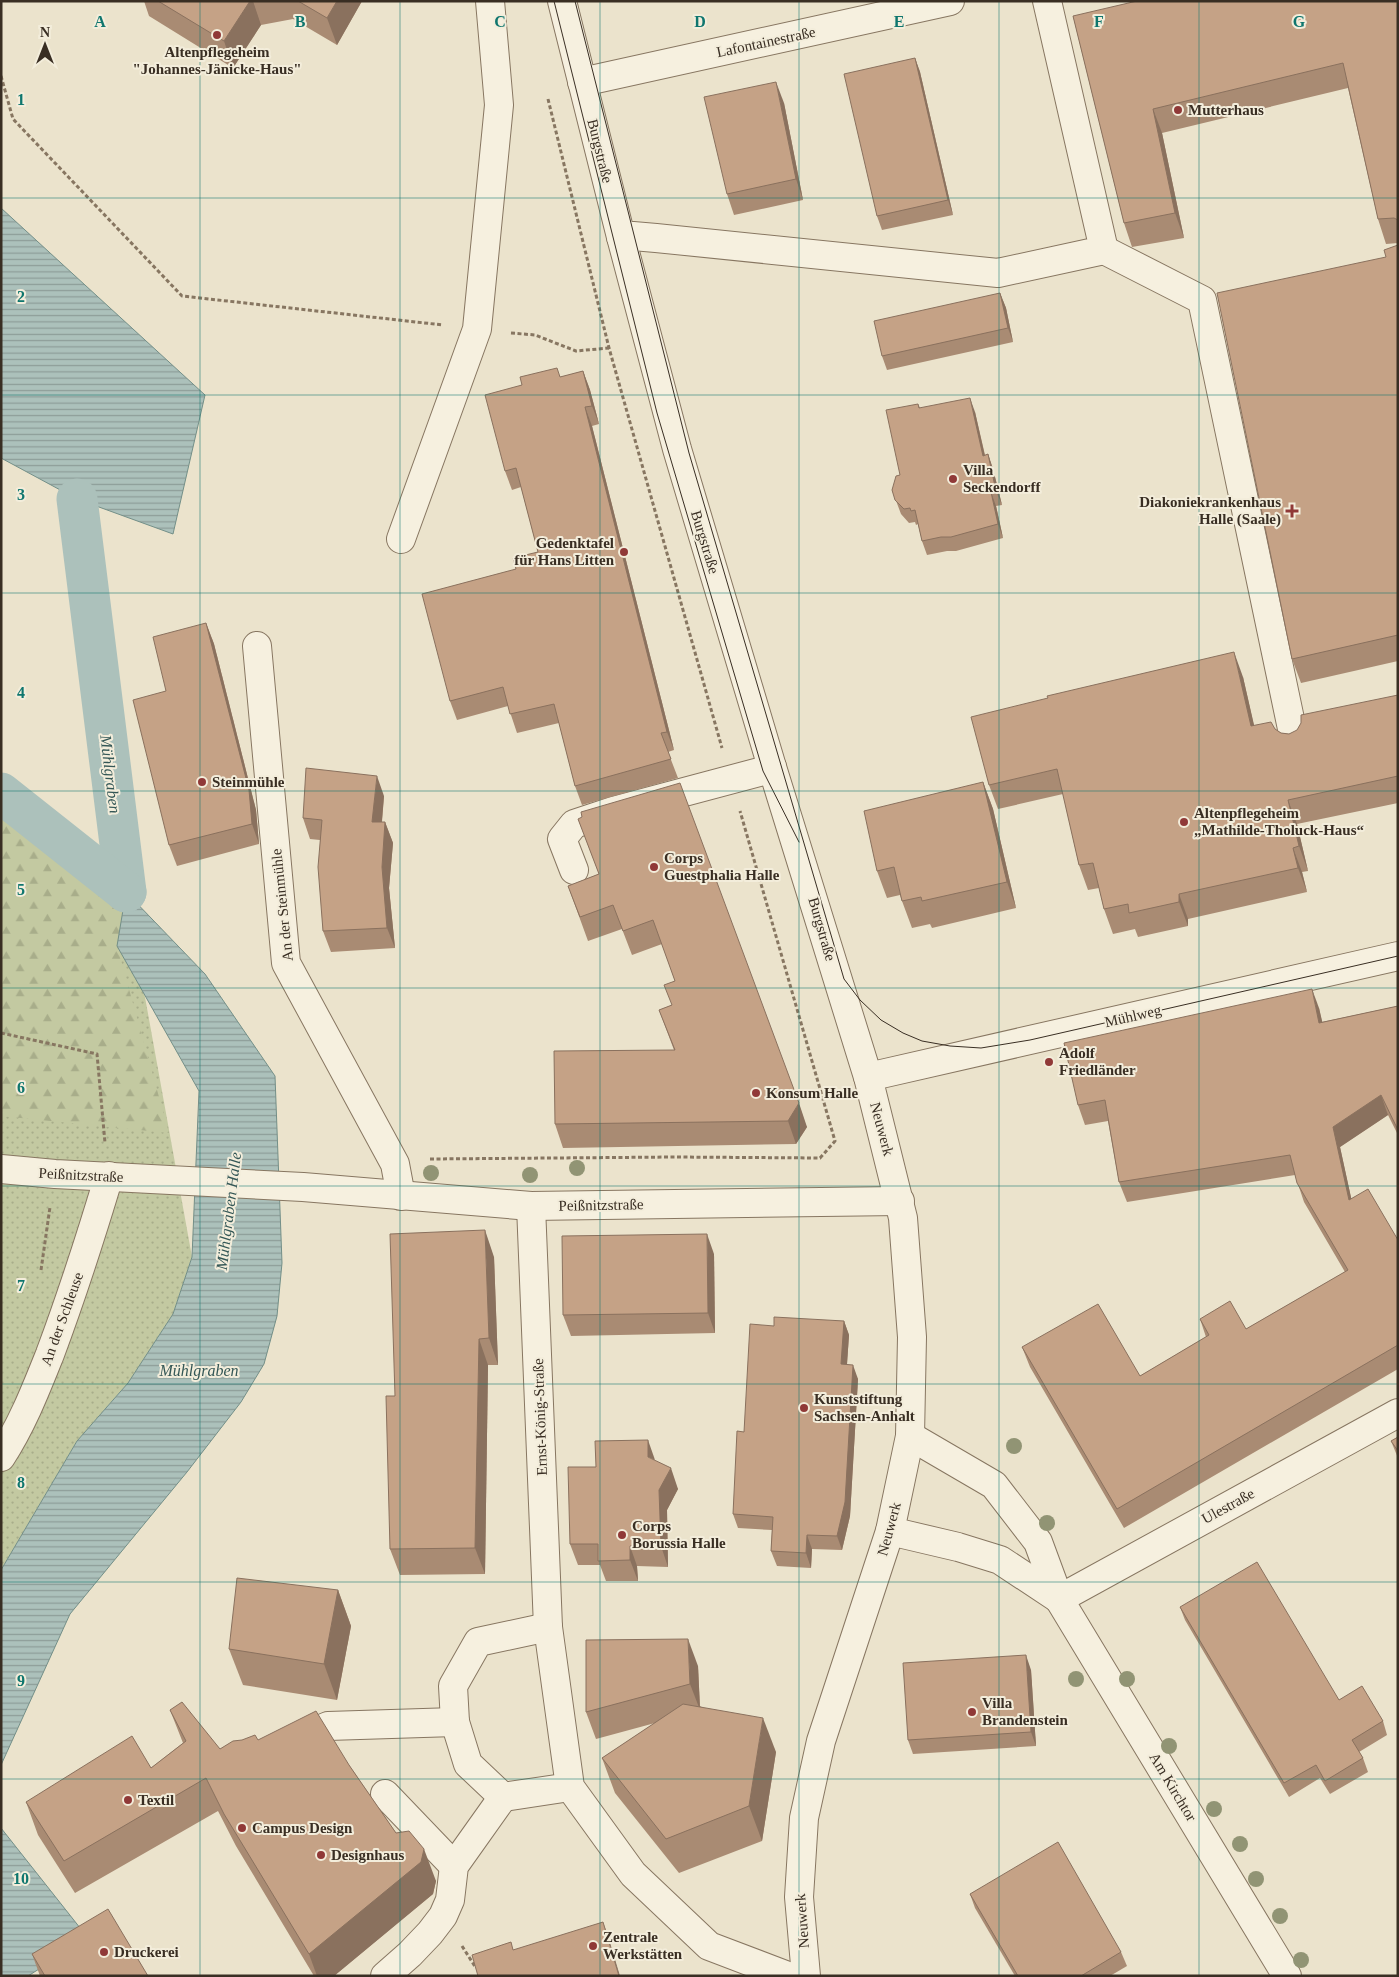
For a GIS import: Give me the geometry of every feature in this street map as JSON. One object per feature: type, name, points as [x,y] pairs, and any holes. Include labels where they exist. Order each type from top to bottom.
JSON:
[{"type":"street","points":[[401,539],[477,329],[499,105],[490,1]]},
{"type":"street","name":"Burgstraße","points":[[562,1],[621,237],[677,449],[772,767],[868,1077]]},
{"type":"street","name":"Lafontainestraße","points":[[582,82],[950,1]]},
{"type":"street","points":[[1047,1],[1104,250]]},
{"type":"street","points":[[621,237],[656,238],[998,273],[1104,250],[1202,300],[1230,294]]},
{"type":"street","points":[[1202,300],[1295,743]]},
{"type":"street","name":"An der Steinmühle","points":[[257,646],[286,964],[393,1160],[401,1196]]},
{"type":"street","points":[[574,870],[562,839],[574,824],[613,811],[772,767]]},
{"type":"street","name":"Mühlweg","points":[[868,1077],[1398,956]]},
{"type":"street","name":"Neuwerk","points":[[806,1976],[799,1897],[804,1818],[821,1741],[890,1531],[910,1436],[912,1337],[903,1218],[868,1077]]},
{"type":"street","name":"Peißnitzstraße","points":[[1,1169],[55,1174],[303,1187],[531,1206],[900,1201]]},
{"type":"street","name":"An der Schleuse","points":[[1,1457],[12,1440],[36,1389],[64,1317],[109,1176]]},
{"type":"street","name":"Ernst-König-Straße","points":[[531,1206],[548,1628],[570,1787],[633,1874],[709,1946],[788,1976]]},
{"type":"street","name":"Ulestraße","points":[[1059,1599],[1398,1413]]},
{"type":"street","name":"Am Kirchtor","points":[[910,1436],[994,1485],[1038,1542],[1059,1599],[1287,1976]]},
{"type":"street","name":"Am Kirchtor","points":[[890,1531],[958,1547],[1000,1560],[1059,1599]]},
{"type":"street","points":[[503,1797],[468,1764],[455,1722],[453,1686],[478,1642],[548,1628]]},
{"type":"street","points":[[266,1751],[328,1726],[455,1722]]},
{"type":"street","points":[[385,1976],[417,1947],[443,1916],[450,1900],[454,1866],[503,1797],[570,1787]]},
{"type":"street","points":[[385,1794],[454,1866]]},
{"type":"path","points":[[1,76],[13,119],[182,296],[535,335],[576,352]]},
{"type":"path","points":[[393,1160],[667,1157],[820,1158],[835,1141],[609,348],[547,95]]},
{"type":"path","points":[[1,1033],[97,1054],[109,1176]]},
{"type":"path","points":[[40,1275],[55,1174]]},
{"type":"green space","points":[[1,793],[126,892],[192,1257],[173,1314],[128,1383],[77,1441],[1,1570]]},
{"type":"green space","points":[[1,793],[126,892],[117,946],[169,1133],[1,1116]]},
{"type":"water","points":[[1,208],[205,395],[173,534],[77,499],[1,458]]},
{"type":"water","name":"Mühlgraben","points":[[126,892],[205,974],[275,1076],[282,1263],[277,1316],[264,1364],[241,1402],[187,1472],[70,1614],[1,1765],[1,1570],[77,1441],[128,1383],[173,1314],[192,1257],[199,1091],[117,946]]},
{"type":"water","points":[[1,1828],[88,1938],[28,1976],[1,1976]]},
{"type":"building","points":[[158,1],[250,1],[224,41]]},
{"type":"building","points":[[298,1],[337,1],[327,18]]},
{"type":"building","name":"Mutterhaus","points":[[1137,1],[1398,1],[1398,220],[1394,218],[1378,219],[1343,63],[1153,109],[1175,213],[1124,223],[1073,16]]},
{"type":"building","points":[[915,58],[948,200],[877,216],[844,74]]},
{"type":"building","points":[[776,82],[796,179],[727,194],[704,97]]},
{"type":"building","points":[[1398,245],[1398,635],[1292,659],[1217,293],[1386,257],[1384,250]]},
{"type":"building","points":[[1000,293],[1008,328],[882,356],[874,321]]},
{"type":"building","points":[[557,368],[560,377],[583,371],[592,406],[585,407],[667,732],[661,733],[671,759],[575,786],[554,704],[510,714],[503,687],[450,701],[422,594],[516,569],[513,558],[538,552],[516,468],[505,471],[485,395],[522,385],[520,377]]},
{"type":"building","name":"Villa Seckendorff","points":[[970,398],[983,456],[988,454],[996,491],[991,492],[998,524],[951,537],[922,541],[915,510],[911,511],[910,508],[904,509],[895,500],[892,490],[896,476],[900,475],[886,410],[918,404],[919,408]]},
{"type":"building","name":"Steinmühle","points":[[206,623],[249,790],[252,824],[169,845],[133,700],[166,691],[153,637]]},
{"type":"building","name":"Altenpflegeheim „Mathilde-Tholuck-Haus“","points":[[1234,652],[1251,726],[1271,722],[1275,729],[1281,733],[1289,734],[1297,730],[1301,723],[1301,715],[1398,695],[1398,776],[1288,800],[1299,846],[1293,848],[1298,868],[1179,894],[1179,902],[1129,913],[1128,904],[1104,909],[1093,863],[1079,865],[1057,769],[989,785],[971,717],[1048,698],[1047,696]]},
{"type":"building","points":[[306,768],[377,776],[372,822],[385,822],[382,867],[387,928],[323,931],[318,867],[322,820],[303,818]]},
{"type":"building","points":[[983,782],[1007,882],[922,901],[921,897],[902,901],[894,867],[877,871],[864,811]]},
{"type":"building","points":[[680,783],[799,1103],[788,1121],[555,1124],[554,1051],[675,1050],[659,1010],[672,1005],[664,985],[675,981],[653,920],[623,931],[613,905],[580,917],[568,886],[599,874],[578,819],[582,817],[581,812]]},
{"type":"building","points":[[1312,989],[1319,1023],[1398,1006],[1398,1130],[1381,1095],[1333,1127],[1349,1200],[1368,1189],[1398,1240],[1398,1345],[1117,1509],[1022,1347],[1098,1304],[1140,1376],[1209,1335],[1200,1319],[1230,1301],[1246,1329],[1348,1270],[1297,1183],[1290,1155],[1119,1182],[1105,1100],[1078,1105],[1064,1043]]},
{"type":"building","points":[[485,1230],[489,1338],[479,1339],[475,1548],[390,1549],[386,1396],[395,1396],[390,1234]]},
{"type":"building","points":[[707,1234],[708,1313],[563,1315],[562,1236]]},
{"type":"building","points":[[774,1317],[844,1321],[841,1364],[853,1365],[845,1502],[837,1536],[807,1535],[806,1553],[771,1551],[773,1517],[733,1514],[737,1431],[744,1432],[750,1324],[774,1326]]},
{"type":"building","points":[[1398,1437],[1398,1451],[1391,1441]]},
{"type":"building","name":"Corps Borussia Halle","points":[[648,1440],[648,1457],[671,1468],[659,1490],[661,1546],[630,1546],[630,1560],[598,1561],[598,1544],[570,1544],[568,1467],[596,1467],[595,1441]]},
{"type":"building","points":[[1257,1562],[1339,1700],[1362,1686],[1383,1721],[1352,1740],[1363,1758],[1325,1781],[1316,1765],[1284,1783],[1180,1607]]},
{"type":"building","points":[[237,1578],[338,1590],[324,1664],[229,1649]]},
{"type":"building","points":[[688,1639],[690,1684],[586,1712],[586,1640]]},
{"type":"building","name":"Villa Brandenstein","points":[[1026,1655],[1031,1732],[908,1740],[903,1663]]},
{"type":"building","points":[[182,1702],[220,1749],[233,1741],[255,1735],[258,1740],[316,1711],[349,1765],[396,1833],[409,1831],[424,1849],[421,1862],[309,1954],[224,1814],[206,1778],[64,1861],[26,1802],[132,1736],[151,1768],[186,1741],[170,1710]]},
{"type":"building","points":[[683,1704],[763,1718],[749,1806],[666,1839],[602,1758]]},
{"type":"building","points":[[1058,1842],[1121,1952],[1081,1976],[1018,1976],[970,1894]]},
{"type":"building","points":[[108,1909],[148,1976],[45,1976],[32,1954]]},
{"type":"building","name":"Zentrale Werkstätten","points":[[603,1922],[619,1976],[478,1976],[472,1955],[511,1942],[513,1950]]},
{"type":"waterway","name":"Mühlgraben","points":[[77,499],[126,892]]},
{"type":"waterway","name":"Mühlgraben","points":[[1,793],[126,892]]},
{"type":"tram line","points":[[554,1],[657,413],[763,771],[799,842]]},
{"type":"tram line","points":[[575,1],[689,453],[844,979],[860,1000],[881,1020],[903,1033],[922,1041],[950,1046],[981,1048],[1030,1040],[1398,956]]},
{"type":"place","name":"Altenpflegeheim \"Johannes-Jänicke-Haus\"","points":[[217,35]]},
{"type":"place","name":"Mutterhaus","points":[[1178,110]]},
{"type":"place","name":"Villa Seckendorff","points":[[953,479]]},
{"type":"place","name":"Diakoniekrankenhaus Halle (Saale)","points":[[1292,511]]},
{"type":"place","name":"Gedenktafel für Hans Litten","points":[[624,552]]},
{"type":"place","name":"Steinmühle","points":[[202,782]]},
{"type":"place","name":"Altenpflegeheim „Mathilde-Tholuck-Haus“","points":[[1184,822]]},
{"type":"place","name":"Corps Guestphalia Halle","points":[[654,867]]},
{"type":"place","name":"Adolf Friedländer","points":[[1049,1062]]},
{"type":"place","name":"Konsum Halle","points":[[756,1093]]},
{"type":"place","name":"Kunststiftung Sachsen-Anhalt","points":[[804,1408]]},
{"type":"place","name":"Corps Borussia Halle","points":[[622,1535]]},
{"type":"place","name":"Villa Brandenstein","points":[[972,1712]]},
{"type":"place","name":"Textil","points":[[128,1800]]},
{"type":"place","name":"Campus Design","points":[[242,1828]]},
{"type":"place","name":"Designhaus","points":[[321,1855]]},
{"type":"place","name":"Zentrale Werkstätten","points":[[593,1946]]},
{"type":"place","name":"Druckerei","points":[[104,1952]]},
{"type":"water label","name":"Mühlgraben Halle","points":[[228,1211]]}]
